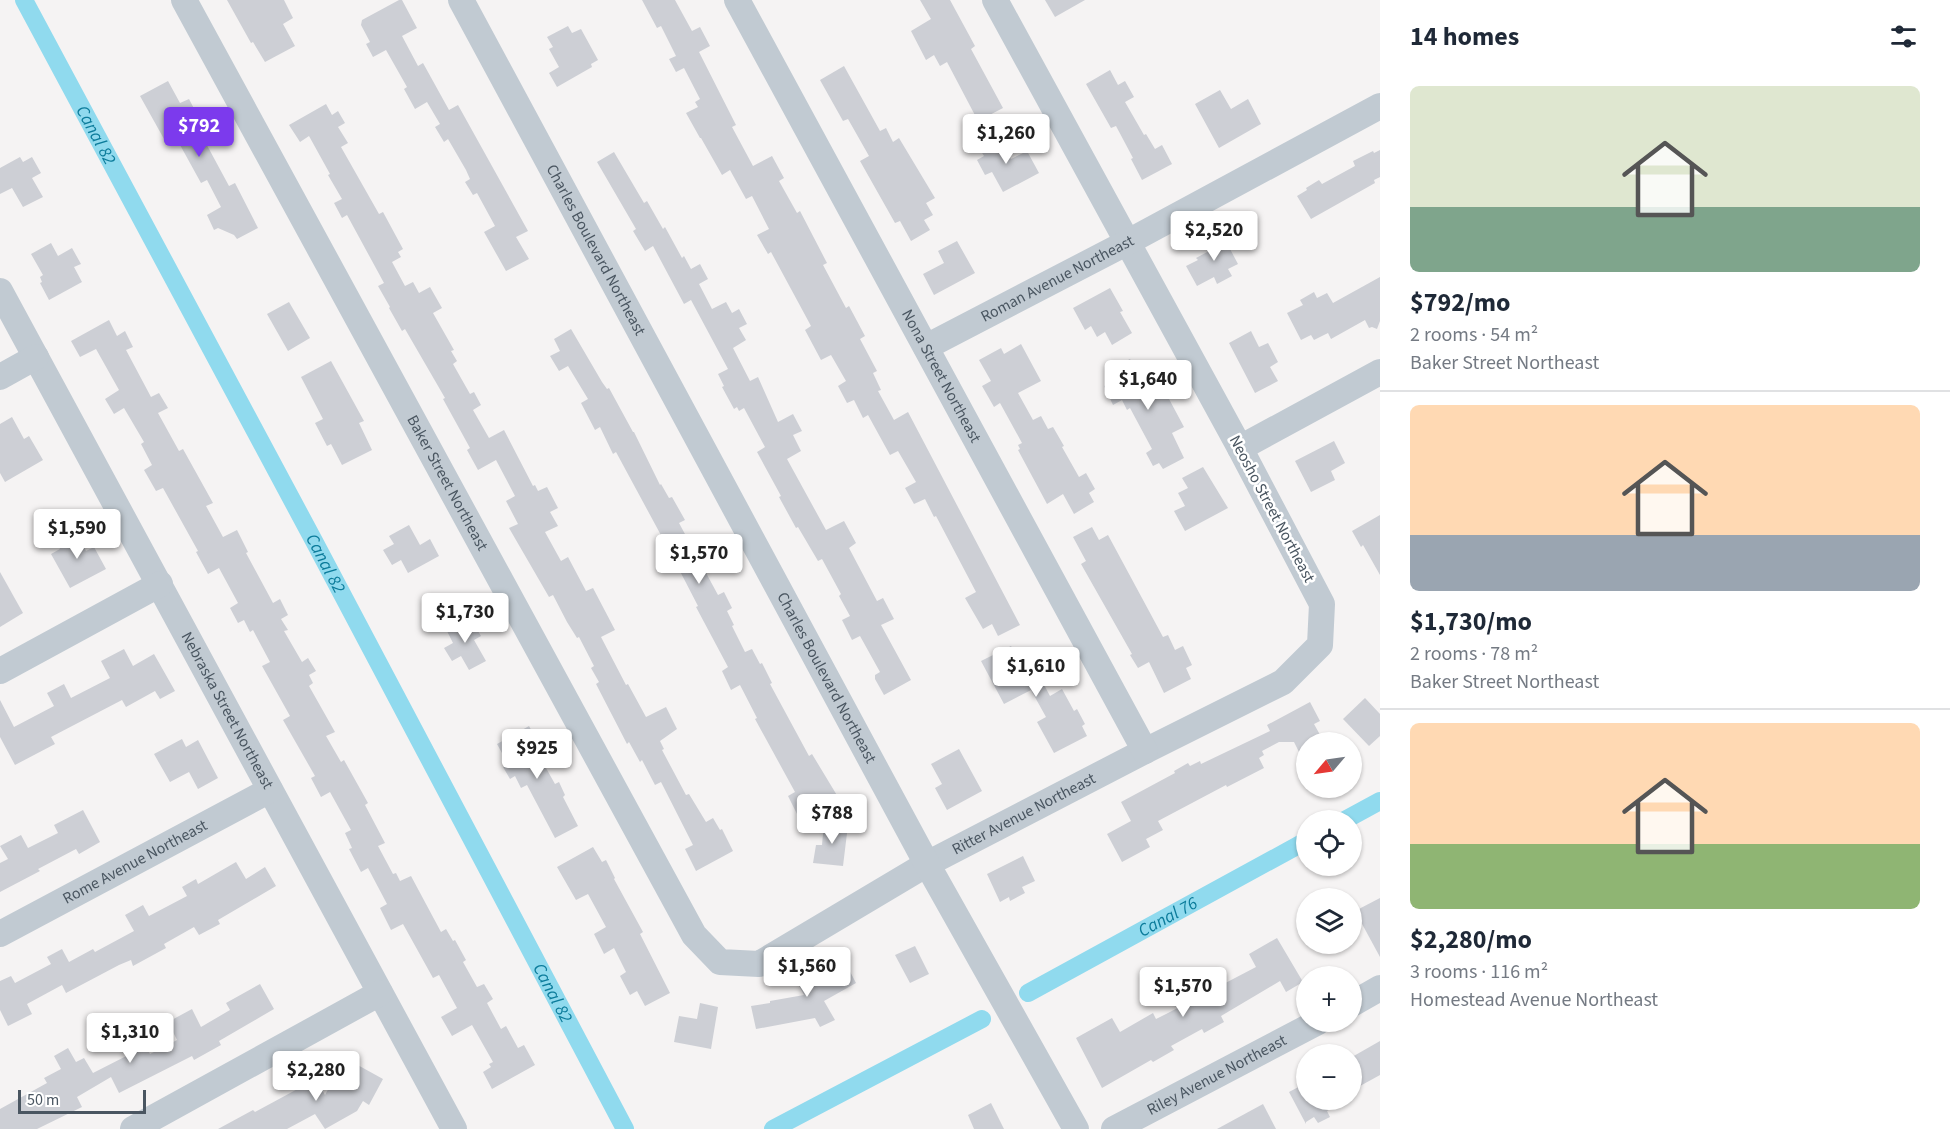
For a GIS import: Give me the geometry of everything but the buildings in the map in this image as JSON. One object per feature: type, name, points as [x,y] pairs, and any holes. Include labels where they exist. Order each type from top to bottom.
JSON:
[{"type":"street","name":"Baker Street Northeast","points":[[184,0],[694,935],[720,962]]},
{"type":"street","name":"Charles Boulevard Northeast","points":[[461,0],[927,864],[1076,1129]]},
{"type":"street","name":"Nona Street Northeast","points":[[736,0],[1145,751]]},
{"type":"street","name":"Neosho Street Northeast","points":[[995,0],[1240,448],[1322,604],[1320,645]]},
{"type":"street","name":"Roman Avenue Northeast","points":[[926,347],[1128,242],[1380,106]]},
{"type":"street","name":"Nebraska Street Northeast","points":[[0,291],[454,1129]]},
{"type":"street","points":[[0,377],[36,357]]},
{"type":"street","points":[[1240,448],[1380,372]]},
{"type":"street","points":[[0,671],[160,585]]},
{"type":"street","name":"Ritter Avenue Northeast","points":[[720,962],[759,964],[927,864],[1283,682],[1320,645]]},
{"type":"street","name":"Rome Avenue Northeast","points":[[0,934],[270,790]]},
{"type":"street","points":[[1362,998],[1380,988]]},
{"type":"street","points":[[133,1129],[380,993]]},
{"type":"street","name":"Riley Avenue Northeast","points":[[1114,1129],[1298,1032]]},
{"type":"waterway","name":"Canal 82","points":[[24,0],[625,1129]]},
{"type":"waterway","name":"Canal 76","points":[[1362,811],[1380,801]]},
{"type":"waterway","name":"Canal 76","points":[[1028,993],[1296,846]]},
{"type":"waterway","name":"Canal 76","points":[[773,1129],[982,1019]]}]
